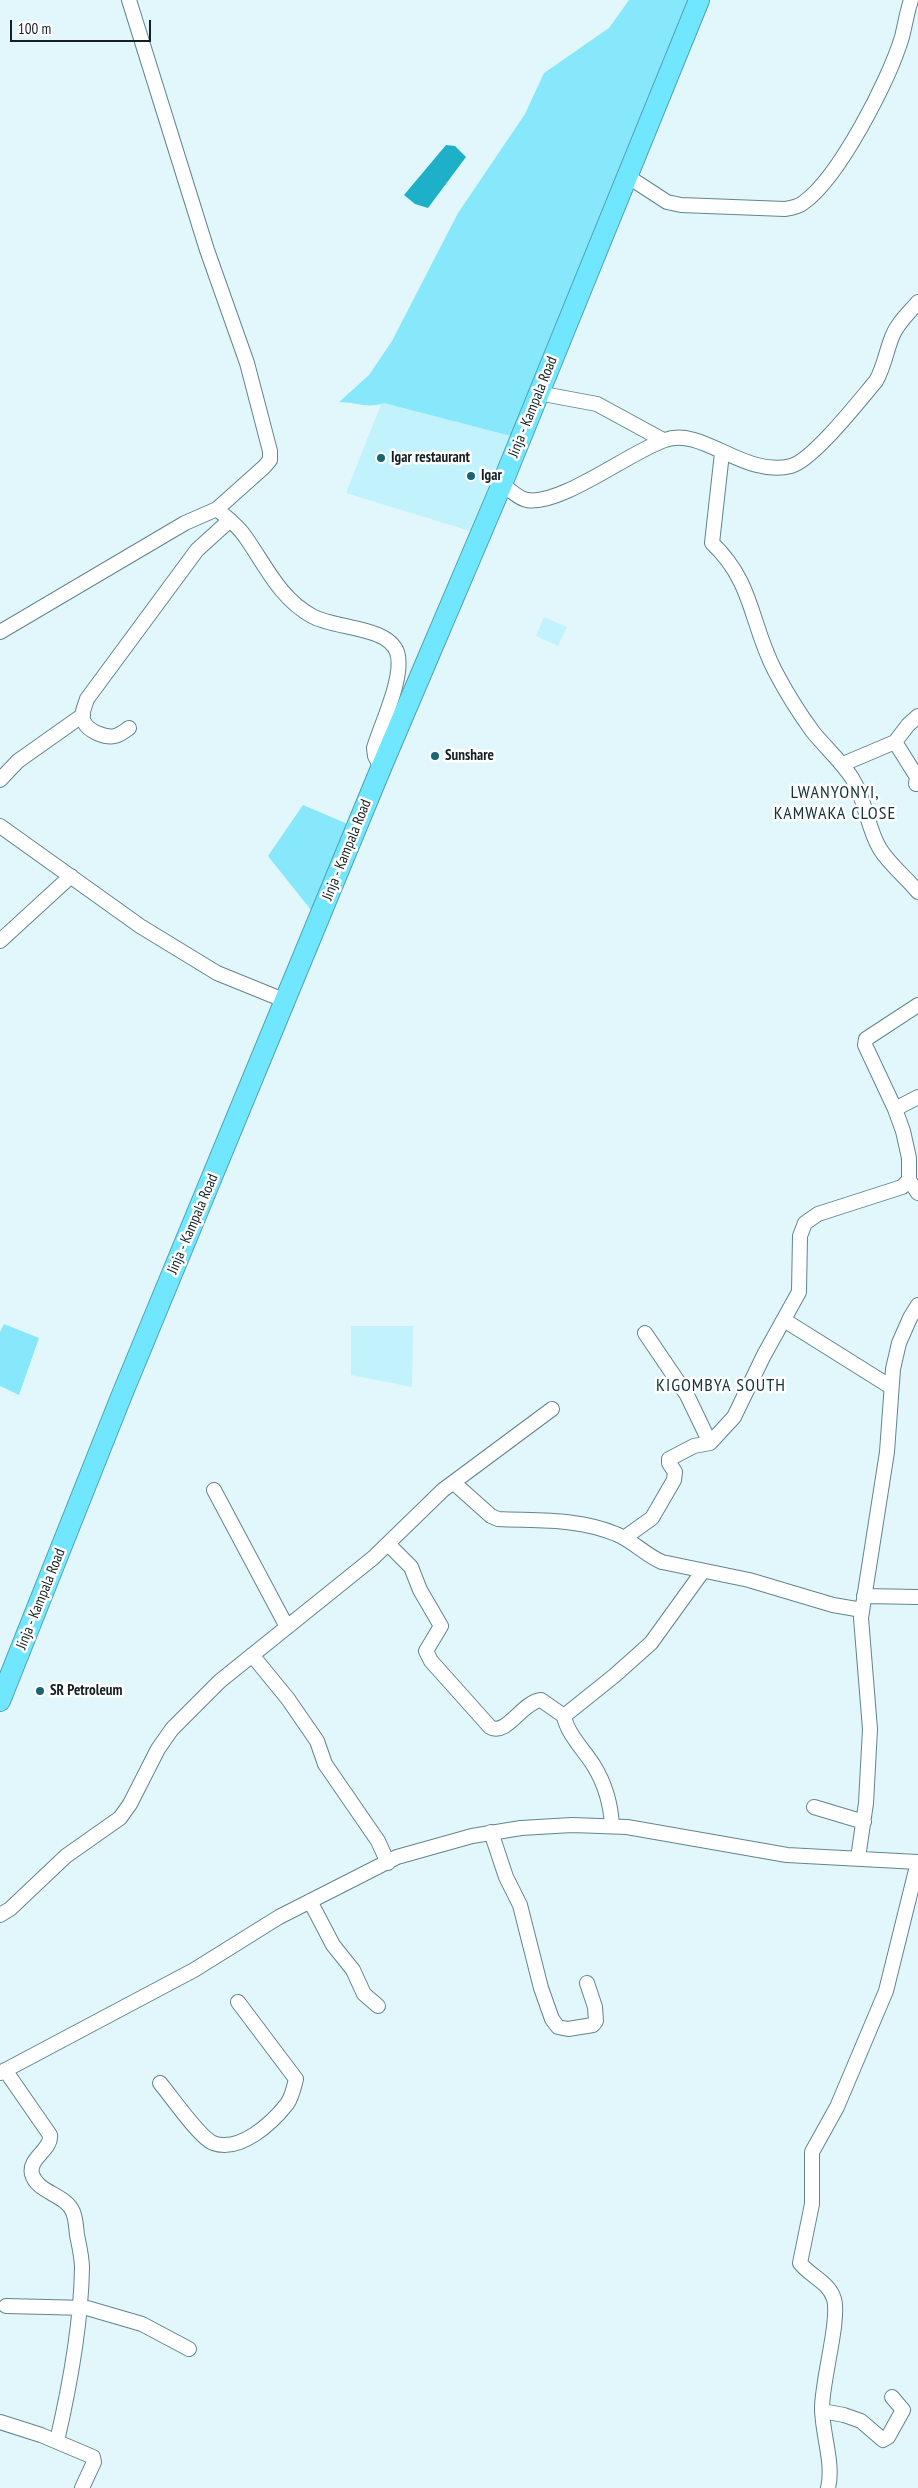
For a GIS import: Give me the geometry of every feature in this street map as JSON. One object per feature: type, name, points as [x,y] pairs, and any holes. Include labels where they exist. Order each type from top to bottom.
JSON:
[{"type":"highway","name":"Jinja - Kampala Road","points":[[0,1701],[117,1406],[381,768],[502,484],[699,0]]},
{"type":"street","points":[[0,632],[185,523],[216,509],[270,460],[270,451],[247,363],[207,250],[129,0]]},
{"type":"street","points":[[627,176],[667,202],[681,205],[785,209],[802,205],[830,173],[859,131],[884,82],[902,38],[911,0]]},
{"type":"street","points":[[502,484],[524,500],[536,501],[589,480],[663,440],[678,436],[694,440],[760,468],[792,466],[810,454],[876,381],[883,369],[892,336],[900,323],[918,302]]},
{"type":"street","points":[[538,393],[598,404],[663,440]]},
{"type":"street","points":[[722,453],[712,543],[728,559],[743,582],[760,640],[779,679],[814,733],[843,764],[862,796],[880,848],[918,892]]},
{"type":"street","points":[[216,509],[244,535],[278,588],[302,609],[328,623],[367,631],[386,638],[392,644],[397,653],[399,664],[396,682],[374,748],[375,756],[381,768]]},
{"type":"street","points":[[129,728],[117,736],[107,737],[92,730],[84,722],[83,714],[88,699],[128,641],[161,601],[197,550],[230,520]]},
{"type":"street","points":[[0,780],[18,761],[83,714]]},
{"type":"street","points":[[843,764],[895,742],[908,725],[918,716]]},
{"type":"street","points":[[895,742],[918,777],[916,784]]},
{"type":"street","points":[[0,826],[140,926],[217,973],[286,1001]]},
{"type":"street","points":[[0,941],[71,876]]},
{"type":"street","points":[[918,1004],[866,1039],[865,1045],[895,1109],[903,1131],[909,1158],[910,1180],[918,1193]]},
{"type":"street","points":[[895,1109],[918,1097]]},
{"type":"street","points":[[624,1538],[652,1518],[674,1480],[675,1472],[669,1463],[669,1459],[694,1446],[710,1443],[734,1417],[764,1355],[799,1292],[800,1236],[805,1223],[818,1214],[902,1186],[910,1180]]},
{"type":"street","points":[[858,1858],[864,1822],[870,1729],[863,1666],[863,1603],[887,1452],[893,1369],[899,1343],[918,1305]]},
{"type":"street","points":[[784,1320],[892,1387]]},
{"type":"street","points":[[644,1333],[687,1395],[710,1443]]},
{"type":"street","points":[[0,1915],[10,1909],[66,1856],[120,1818],[130,1804],[148,1766],[172,1729],[220,1681],[388,1544],[432,1500],[552,1410]]},
{"type":"street","points":[[454,1483],[491,1516],[498,1519],[578,1523],[610,1531],[624,1538],[649,1556],[662,1562],[748,1580],[833,1605],[918,1597]]},
{"type":"street","points":[[214,1490],[287,1627]]},
{"type":"street","points":[[388,1544],[411,1568],[420,1590],[441,1626],[426,1650],[431,1661],[490,1727],[494,1729],[502,1728],[533,1701],[541,1700],[564,1716],[567,1725],[596,1768],[611,1810],[612,1826]]},
{"type":"street","points":[[564,1716],[628,1665],[651,1643],[704,1571]]},
{"type":"street","points":[[252,1655],[288,1700],[317,1741],[325,1764],[378,1842],[388,1863]]},
{"type":"street","points":[[814,1807],[864,1822]]},
{"type":"street","points":[[57,2441],[66,2403],[79,2308],[82,2267],[74,2213],[64,2201],[42,2187],[31,2172],[34,2162],[49,2143],[50,2135],[3,2072],[194,1970],[279,1917],[397,1857],[491,1832],[572,1824],[612,1826],[705,1839],[787,1855],[918,1862],[886,1991],[837,2107],[812,2152],[812,2204],[800,2263],[830,2290],[834,2299],[834,2316],[824,2378],[822,2411],[830,2473],[828,2488]]},
{"type":"street","points":[[491,1832],[506,1878],[520,1905],[541,1988],[552,2019],[558,2027],[568,2029],[593,2025],[596,2021],[595,2007],[588,1983]]},
{"type":"street","points":[[310,1901],[333,1945],[353,1970],[364,1994],[378,2006]]},
{"type":"street","points":[[160,2083],[196,2128],[212,2142],[237,2143],[265,2127],[288,2103],[296,2079],[238,2002]]},
{"type":"street","points":[[6,2306],[79,2308],[142,2324],[190,2349]]},
{"type":"street","points":[[822,2411],[861,2421],[883,2440],[888,2438],[903,2410],[892,2397]]},
{"type":"street","points":[[0,2422],[57,2441],[93,2457],[94,2462],[82,2488]]},
{"type":"shaded area","points":[[629,0],[689,0],[511,436],[384,403],[367,405],[339,402],[369,375],[392,341],[458,213],[525,114],[544,73],[609,28]]},
{"type":"shaded area","points":[[446,145],[455,146],[466,157],[428,208],[415,204],[404,195]]},
{"type":"shaded area","points":[[382,402],[511,436],[473,532],[346,493]]},
{"type":"shaded area","points":[[544,617],[567,627],[558,646],[536,636]]},
{"type":"shaded area","points":[[303,805],[350,825],[311,910],[268,856]]},
{"type":"shaded area","points":[[4,1324],[39,1338],[19,1395],[0,1386],[0,1332]]},
{"type":"shaded area","points":[[351,1326],[413,1326],[412,1387],[351,1375]]},
{"type":"place","name":"Igar restaurant","points":[[381,458]]},
{"type":"place","name":"Igar","points":[[471,476]]},
{"type":"place","name":"Sunshare","points":[[435,756]]},
{"type":"place","name":"SR Petroleum","points":[[40,1691]]},
{"type":"district","name":"LWANYONYI, KAMWAKA CLOSE","points":[[835,803]]},
{"type":"district","name":"KIGOMBYA SOUTH","points":[[721,1386]]}]
